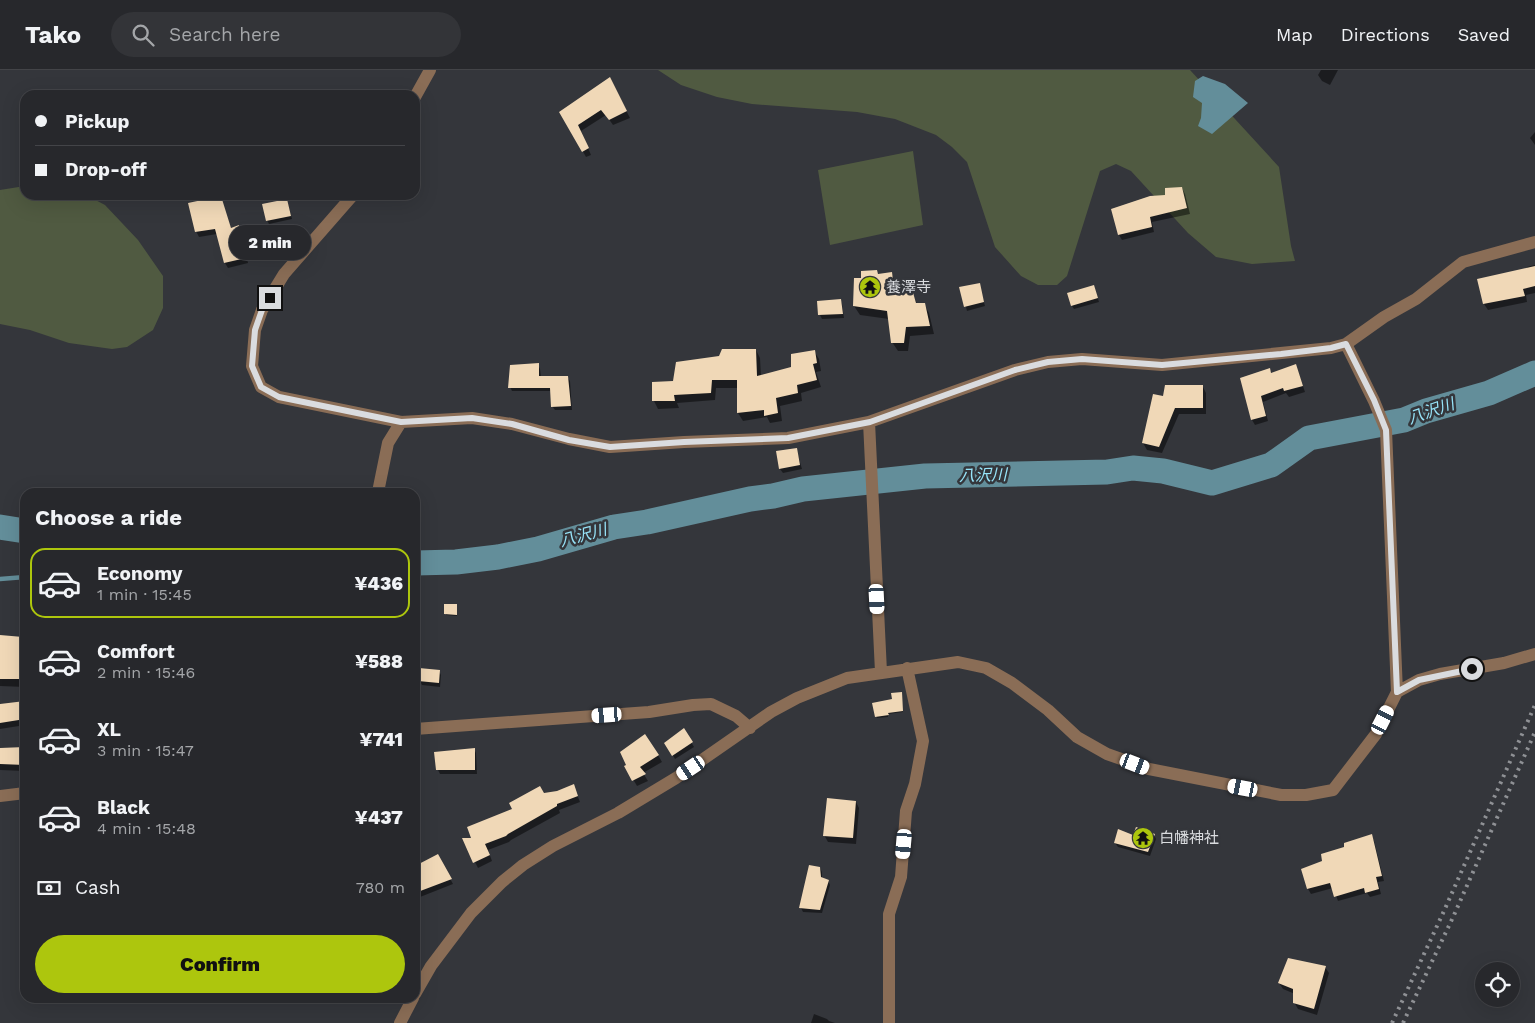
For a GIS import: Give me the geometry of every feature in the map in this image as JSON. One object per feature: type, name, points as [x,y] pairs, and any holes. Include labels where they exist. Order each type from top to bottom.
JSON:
[{"type":"street","points":[[419,90],[430,70]]},
{"type":"street","points":[[349,200],[284,274],[262,310],[255,330],[252,366],[261,387],[279,397],[401,422],[472,418],[512,424],[569,440],[610,447],[788,438],[870,422],[1015,370],[1048,362],[1082,359],[1162,365],[1331,348],[1346,344],[1384,316],[1416,299],[1463,262],[1535,242]]},
{"type":"street","points":[[420,985],[431,966],[471,913],[502,882],[523,865],[553,846],[618,813],[676,778],[771,712],[816,689],[847,678],[958,662],[986,668],[1012,683],[1041,705],[1077,737],[1107,754],[1149,769],[1281,795],[1306,795],[1333,790],[1376,734],[1397,692],[1386,430],[1374,400],[1346,344]]},
{"type":"street","points":[[379,488],[388,443],[401,422]]},
{"type":"street","points":[[870,422],[881,672]]},
{"type":"street","points":[[1397,692],[1419,680],[1433,676],[1504,663],[1535,654]]},
{"type":"street","points":[[889,1023],[889,914],[901,877],[906,811],[915,784],[923,741],[907,668]]},
{"type":"street","points":[[420,729],[640,712],[711,704],[736,716],[750,728]]},
{"type":"street","points":[[0,796],[20,794]]},
{"type":"street","points":[[400,1023],[410,1003]]},
{"type":"green space","points":[[658,70],[1190,70],[1279,167],[1295,261],[1252,264],[1216,257],[1188,233],[1131,171],[1116,164],[1100,171],[1067,276],[1057,285],[1038,285],[1021,276],[995,247],[967,162],[936,135],[895,119],[857,112],[752,104],[717,97],[681,85]]},
{"type":"green space","points":[[913,151],[923,225],[830,245],[818,170]]},
{"type":"green space","points":[[20,187],[20,200],[96,200],[105,205],[138,240],[163,276],[163,308],[153,330],[127,347],[112,349],[69,343],[30,330],[0,324],[0,190]]},
{"type":"water","points":[[1203,76],[1225,84],[1248,103],[1212,134],[1198,126],[1201,118],[1202,103],[1193,97],[1195,81]]},
{"type":"building","points":[[610,77],[627,111],[609,120],[601,110],[578,125],[589,148],[582,152],[559,112]]},
{"type":"building","points":[[1182,187],[1187,208],[1150,217],[1152,227],[1118,235],[1111,209],[1150,196],[1165,195],[1165,188]]},
{"type":"building","points":[[202,200],[222,200],[231,228],[239,225],[246,258],[224,263],[215,229],[195,232],[188,203]]},
{"type":"building","points":[[287,200],[291,216],[266,221],[262,204]]},
{"type":"building","points":[[1535,266],[1535,286],[1523,289],[1525,296],[1483,304],[1477,279]]},
{"type":"building","points":[[877,270],[878,274],[892,272],[894,289],[912,289],[916,303],[925,303],[930,326],[906,327],[904,343],[891,343],[887,311],[853,306],[854,278],[861,278],[861,271]]},
{"type":"building","points":[[980,283],[984,302],[964,307],[959,287]]},
{"type":"building","points":[[1094,285],[1098,298],[1071,306],[1067,293]]},
{"type":"building","points":[[841,299],[843,314],[818,315],[817,301]]},
{"type":"building","points":[[722,349],[756,349],[757,376],[791,367],[791,354],[815,350],[817,363],[813,364],[817,380],[797,385],[798,393],[776,398],[778,413],[764,416],[764,410],[737,413],[737,380],[712,380],[711,393],[674,395],[675,401],[652,401],[652,382],[673,381],[676,362],[719,356]]},
{"type":"building","points":[[539,363],[539,376],[568,376],[571,406],[551,407],[550,388],[508,388],[510,365]]},
{"type":"building","points":[[1296,364],[1303,386],[1284,391],[1283,388],[1261,396],[1266,416],[1251,420],[1240,378],[1270,368],[1271,373]]},
{"type":"building","points":[[1165,385],[1203,385],[1203,408],[1175,408],[1159,447],[1142,443],[1153,394],[1163,396]]},
{"type":"building","points":[[797,448],[800,465],[779,469],[776,451]]},
{"type":"building","points":[[444,604],[457,604],[457,615],[444,614]]},
{"type":"building","points":[[0,635],[20,637],[20,679],[0,679]]},
{"type":"building","points":[[420,668],[440,670],[439,683],[420,681]]},
{"type":"building","points":[[902,692],[903,711],[875,717],[872,703],[892,699],[891,693]]},
{"type":"building","points":[[20,702],[20,720],[0,723],[0,704]]},
{"type":"building","points":[[684,728],[693,742],[672,756],[664,743]]},
{"type":"building","points":[[645,734],[659,755],[640,767],[646,774],[632,781],[624,766],[626,765],[620,752]]},
{"type":"building","points":[[20,747],[20,765],[0,764],[0,748]]},
{"type":"building","points":[[475,748],[475,770],[436,770],[434,752]]},
{"type":"building","points":[[574,784],[578,796],[557,804],[557,806],[506,836],[485,844],[490,855],[473,863],[462,838],[471,838],[467,827],[512,809],[509,803],[540,786],[544,793],[557,791]]},
{"type":"building","points":[[827,798],[856,801],[853,838],[823,836]]},
{"type":"building","points":[[1136,827],[1155,834],[1148,852],[1114,843],[1118,829],[1133,835]]},
{"type":"building","points":[[1372,834],[1382,876],[1376,877],[1379,889],[1365,893],[1364,888],[1334,897],[1330,883],[1307,889],[1301,869],[1322,861],[1321,854],[1344,847],[1344,843]]},
{"type":"building","points":[[438,854],[452,879],[420,891],[420,863]]},
{"type":"building","points":[[809,865],[820,867],[821,877],[829,880],[820,910],[799,908]]},
{"type":"building","points":[[1288,958],[1326,966],[1314,1009],[1293,1003],[1293,989],[1278,983]]},
{"type":"waterway","name":"八沢川","points":[[420,563],[456,562],[498,557],[538,549],[614,527],[647,522],[803,489],[925,476],[1107,472],[1133,468],[1163,471],[1212,483],[1271,465],[1309,438],[1404,420],[1426,411],[1489,393],[1535,373]]},
{"type":"waterway","name":"八沢川","points":[[0,527],[20,530]]},
{"type":"waterway","points":[[0,579],[20,577]]},
{"type":"railway","points":[[1392,1023],[1535,705]]},
{"type":"railway","points":[[1403,1023],[1454,915],[1535,732]]},
{"type":"place","name":"養澤寺","points":[[870,287]]},
{"type":"place","name":"白幡神社","points":[[1143,838]]},
{"type":"route","points":[[270,298],[262,310],[255,330],[252,366],[261,387],[279,397],[401,422],[472,418],[512,424],[569,440],[610,447],[788,438],[870,422],[1015,370],[1048,362],[1082,359],[1162,365],[1281,354],[1331,348],[1346,344],[1374,400],[1386,430],[1397,692],[1419,680],[1440,674],[1472,669]]}]
